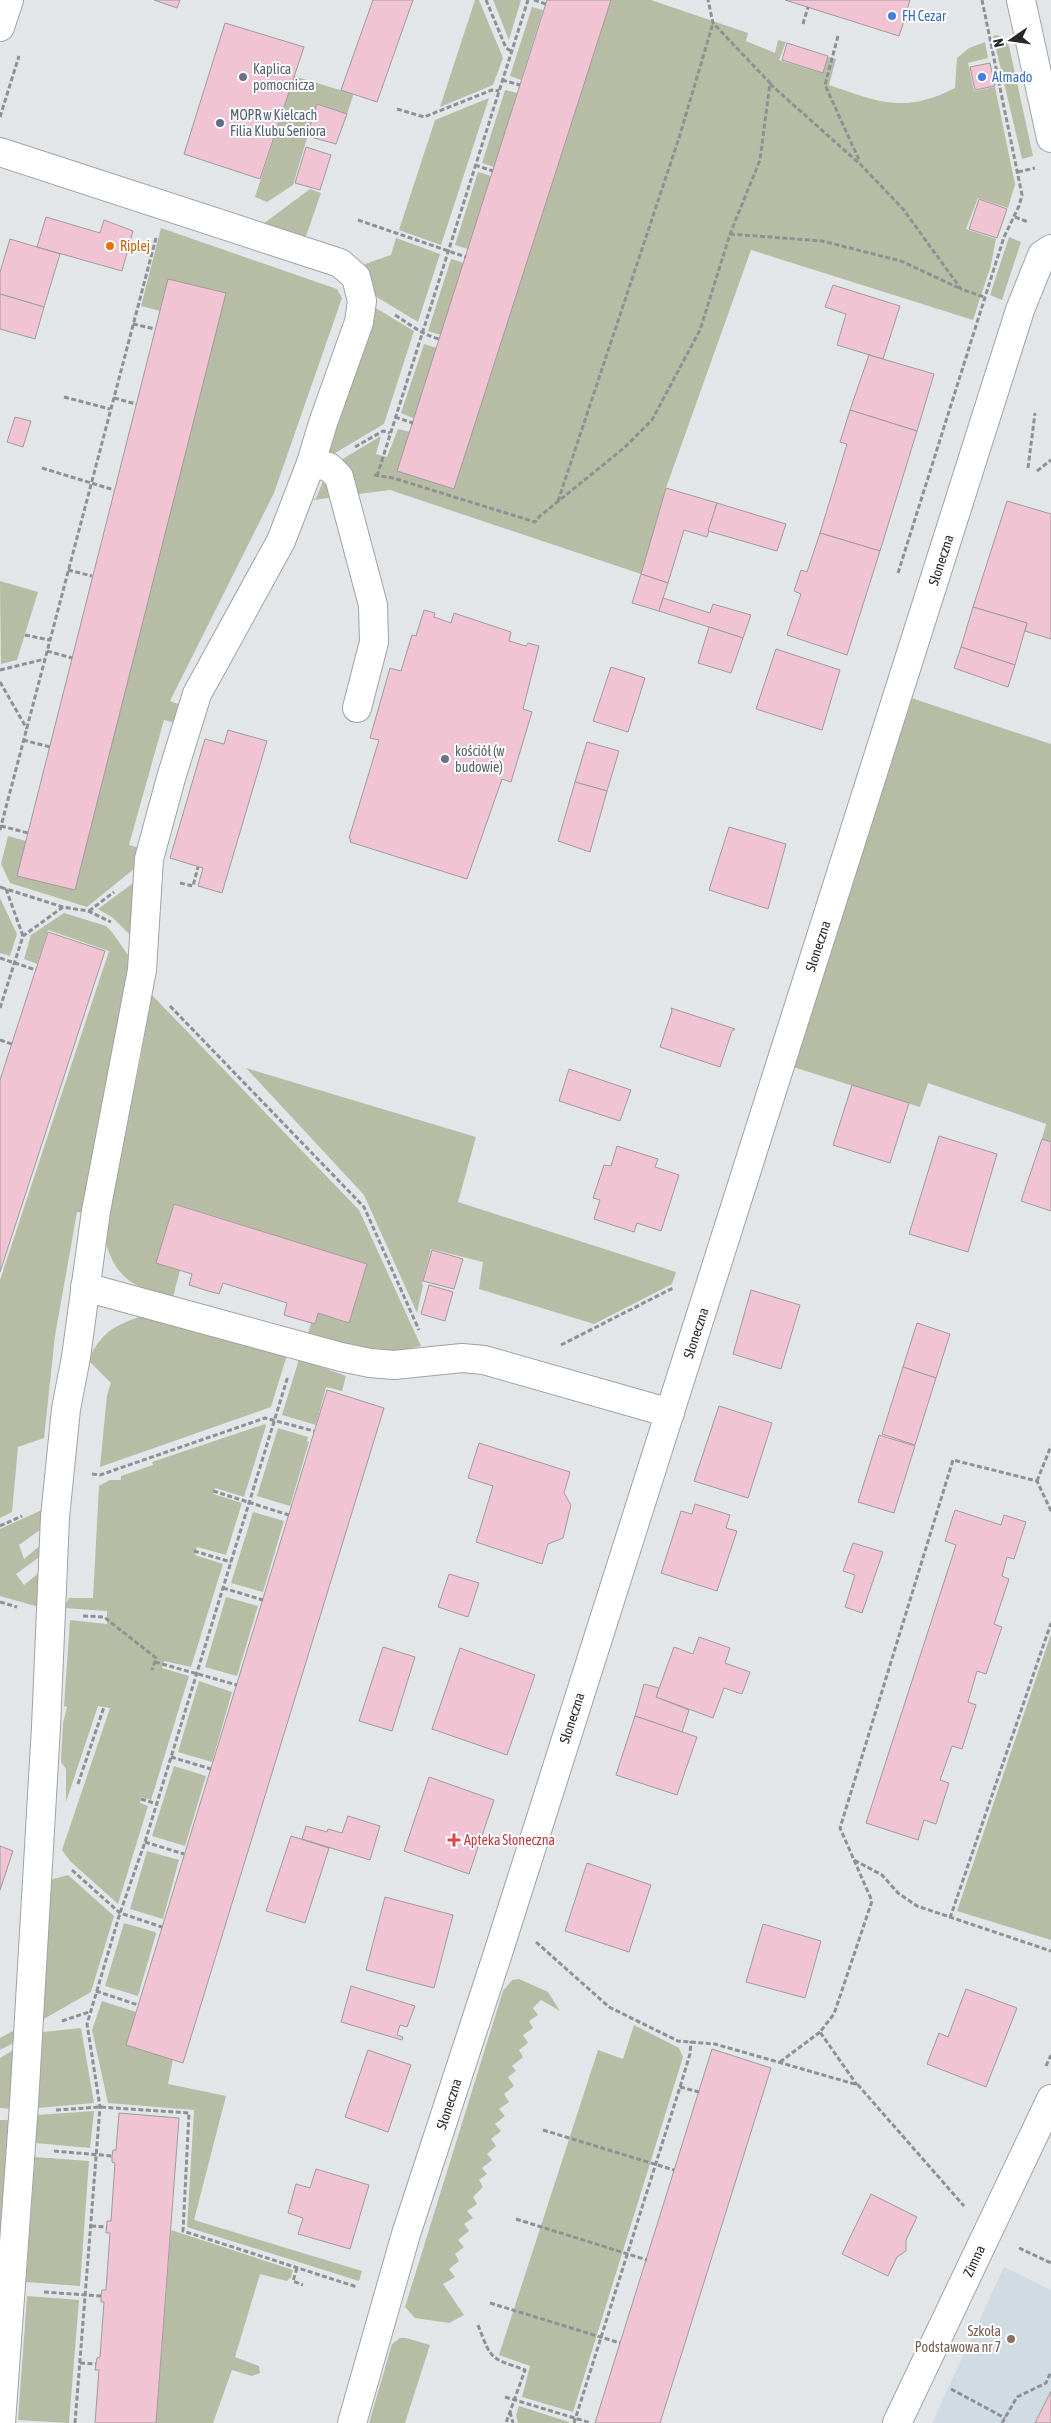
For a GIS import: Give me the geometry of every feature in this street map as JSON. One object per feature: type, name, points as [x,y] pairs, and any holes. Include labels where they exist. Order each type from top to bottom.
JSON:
[{"type":"street","points":[[0,27],[9,0]]},
{"type":"street","points":[[1021,0],[1051,138]]},
{"type":"street","points":[[0,152],[340,263],[356,277],[362,301],[359,322],[323,422],[320,465],[198,694],[171,778],[149,858],[142,970],[96,1211],[76,1357],[66,1409],[60,1470],[50,1612],[23,2112],[1,2423]]},
{"type":"street","name":"Słoneczna","points":[[352,2423],[406,2234],[499,1950],[1020,310],[1042,255],[1051,249]]},
{"type":"street","points":[[320,465],[339,477],[373,605],[374,642],[357,708]]},
{"type":"street","points":[[85,1287],[341,1357],[394,1365],[462,1358],[484,1360],[670,1413]]},
{"type":"street","name":"Zimna","points":[[898,2423],[1051,2099]]},
{"type":"path","points":[[486,0],[506,48],[511,51]]},
{"type":"path","points":[[377,476],[528,0]]},
{"type":"path","points":[[534,0],[546,4]]},
{"type":"path","points":[[558,502],[679,138],[713,23],[708,0]]},
{"type":"path","points":[[982,0],[1022,196],[1014,217],[1028,222]]},
{"type":"path","points":[[803,24],[808,7]]},
{"type":"path","points":[[713,23],[770,84],[861,165],[903,209],[961,290]]},
{"type":"path","points":[[838,36],[825,85],[861,165]]},
{"type":"path","points":[[0,117],[22,46]]},
{"type":"path","points":[[502,80],[520,85]]},
{"type":"path","points":[[320,465],[393,478],[535,522],[624,448],[652,420],[700,330],[730,234],[760,160],[770,84]]},
{"type":"path","points":[[397,109],[424,117],[492,90],[498,91]]},
{"type":"path","points":[[475,166],[493,171]]},
{"type":"path","points":[[1018,172],[1037,168]]},
{"type":"path","points":[[358,220],[466,258]]},
{"type":"path","points":[[730,234],[822,241],[901,261],[961,290],[1020,310]]},
{"type":"path","points":[[28,833],[0,828],[156,237]]},
{"type":"path","points":[[133,324],[155,329]]},
{"type":"path","points":[[422,334],[439,340]]},
{"type":"path","points":[[64,396],[110,409]]},
{"type":"path","points":[[114,398],[136,404]]},
{"type":"path","points":[[1028,468],[1035,413]]},
{"type":"path","points":[[395,417],[413,423]]},
{"type":"path","points":[[1037,471],[1051,460]]},
{"type":"path","points":[[42,468],[114,490]]},
{"type":"path","points":[[68,570],[92,576]]},
{"type":"path","points":[[25,635],[50,640]]},
{"type":"path","points":[[47,651],[72,658]]},
{"type":"path","points":[[0,670],[45,659]]},
{"type":"path","points":[[0,682],[27,729]]},
{"type":"path","points":[[23,740],[50,747]]},
{"type":"path","points":[[0,887],[63,907],[88,911],[113,922],[129,944],[153,989],[205,1039],[364,1207],[426,1346],[437,1360]]},
{"type":"path","points":[[6,889],[23,936]]},
{"type":"path","points":[[0,1008],[23,936],[63,907]]},
{"type":"path","points":[[0,958],[36,970]]},
{"type":"path","points":[[0,1040],[12,1044]]},
{"type":"path","points":[[515,1368],[676,1287]]},
{"type":"path","points":[[75,2423],[100,2107],[87,2024],[120,1913],[157,1804],[286,1382]]},
{"type":"path","points":[[60,1470],[100,1475],[265,1418],[275,1419],[314,1431]]},
{"type":"path","points":[[1051,1446],[1037,1481],[1051,1511]]},
{"type":"path","points":[[780,2062],[820,2032],[834,2014],[872,1901],[840,1828],[953,1460],[1037,1481]]},
{"type":"path","points":[[213,1491],[289,1515]]},
{"type":"path","points":[[194,1551],[231,1562]]},
{"type":"path","points":[[223,1588],[263,1600]]},
{"type":"path","points":[[50,1612],[104,1617],[156,1658],[152,1670]]},
{"type":"path","points":[[950,1918],[1051,1623]]},
{"type":"path","points":[[155,1662],[237,1685]]},
{"type":"path","points":[[171,1757],[211,1769]]},
{"type":"path","points":[[141,1799],[157,1804]]},
{"type":"path","points":[[145,1842],[184,1854]]},
{"type":"path","points":[[38,1860],[65,1866],[74,1871],[120,1913],[162,1927]]},
{"type":"path","points":[[854,1860],[882,1875],[898,1893],[917,1906],[1051,1951]]},
{"type":"path","points":[[508,1917],[609,2007],[678,2041],[715,2044],[858,2085]]},
{"type":"path","points":[[96,1991],[138,2005]]},
{"type":"path","points":[[820,2032],[858,2085],[966,2208]]},
{"type":"path","points":[[574,2423],[690,2054],[691,2041]]},
{"type":"path","points":[[1043,2072],[1051,2055]]},
{"type":"path","points":[[680,2086],[699,2092]]},
{"type":"path","points":[[23,2112],[100,2107],[189,2113],[183,2231],[388,2297]]},
{"type":"path","points":[[543,2130],[674,2170]]},
{"type":"path","points":[[20,2149],[112,2156]]},
{"type":"path","points":[[516,2219],[647,2260]]},
{"type":"path","points":[[91,2226],[107,2227]]},
{"type":"path","points":[[1016,2246],[1051,2263]]},
{"type":"path","points":[[297,2268],[293,2281],[304,2285]]},
{"type":"path","points":[[11,2290],[101,2296]]},
{"type":"path","points":[[490,2303],[620,2343]]},
{"type":"path","points":[[478,2325],[488,2353],[494,2358],[525,2370],[506,2423]]},
{"type":"path","points":[[80,2363],[96,2364]]},
{"type":"path","points":[[1002,2423],[1017,2397],[1046,2382],[1051,2372]]},
{"type":"path","points":[[944,2385],[1005,2418]]},
{"type":"path","points":[[505,2397],[591,2423]]},
{"type":"path","points":[[510,2412],[513,2423]]},
{"type":"shaded area","name":"Szkoła Podstawowa nr 7","points":[[1004,2267],[1051,2290],[1051,2423],[932,2423]]},
{"type":"green space","points":[[475,0],[479,0],[503,58],[493,85],[440,107]]},
{"type":"green space","points":[[493,0],[521,0],[509,40]]},
{"type":"green space","points":[[611,0],[651,0],[748,33],[746,41],[775,53],[778,40],[786,42],[779,60],[822,73],[828,57],[836,59],[829,85],[862,96],[892,103],[921,101],[955,88],[957,58],[969,48],[985,42],[988,58],[968,63],[974,91],[995,87],[1015,184],[1008,208],[978,198],[966,229],[996,239],[991,265],[973,320],[751,250],[666,488],[641,574],[390,490],[313,500],[316,498],[329,467],[381,436],[376,454],[387,457],[398,429],[410,432],[454,488]]},
{"type":"green space","points":[[532,7],[543,10],[521,80],[510,76]]},
{"type":"green space","points":[[997,35],[1004,39],[1009,46],[1033,156],[1022,159],[993,36]]},
{"type":"green space","points":[[294,76],[353,94],[353,96],[347,114],[317,104],[293,185],[267,202],[255,197]]},
{"type":"green space","points":[[505,90],[517,93],[494,167],[482,163]]},
{"type":"green space","points":[[489,98],[441,245],[399,230],[435,120]]},
{"type":"green space","points":[[478,172],[491,176],[468,249],[455,245]]},
{"type":"green space","points":[[310,189],[321,193],[305,239],[259,227]]},
{"type":"green space","points":[[161,228],[337,289],[342,298],[274,493],[170,701],[181,705],[176,723],[164,720],[129,845],[139,848],[134,869],[87,907],[10,883],[1,864],[8,836],[26,841],[17,876],[75,890],[225,294],[168,279],[160,311],[141,306]]},
{"type":"green space","points":[[1009,237],[1021,242],[1002,300],[990,295]]},
{"type":"green space","points":[[396,238],[440,254],[418,322],[375,296],[369,297],[365,264],[391,255]]},
{"type":"green space","points":[[451,259],[464,263],[441,335],[428,331]]},
{"type":"green space","points":[[374,307],[414,331],[384,424],[325,459]]},
{"type":"green space","points":[[424,344],[437,348],[415,419],[401,413]]},
{"type":"green space","points":[[0,581],[38,592],[17,660],[1,664]]},
{"type":"green space","points":[[911,698],[1051,744],[1051,1142],[1042,1139],[1046,1124],[928,1083],[920,1107],[793,1067]]},
{"type":"green space","points":[[136,881],[132,937],[113,918],[98,909]]},
{"type":"green space","points":[[0,898],[17,934],[10,956],[0,953]]},
{"type":"green space","points":[[64,913],[106,926],[112,932],[130,958],[127,1003],[84,1213],[77,1212],[55,1336],[44,1438],[18,1447],[12,1512],[0,1518],[0,1280],[109,951],[48,930],[37,964],[24,959],[31,935]]},
{"type":"green space","points":[[151,994],[359,1210],[421,1346],[393,1352],[349,1345],[308,1334],[311,1323],[315,1324],[318,1313],[349,1323],[367,1264],[175,1204],[156,1263],[180,1270],[173,1297],[135,1285],[118,1270],[107,1248],[104,1233],[141,1057]]},
{"type":"green space","points":[[246,1068],[476,1137],[458,1202],[676,1272],[672,1284],[594,1324],[479,1289],[483,1262],[431,1249],[417,1313],[364,1195]]},
{"type":"green space","points":[[142,1316],[287,1355],[271,1407],[100,1467],[107,1395],[111,1383],[88,1360],[98,1343],[109,1331]]},
{"type":"green space","points":[[299,1359],[346,1376],[342,1391],[326,1387],[316,1425],[282,1415]]},
{"type":"green space","points":[[265,1424],[266,1426],[244,1497],[215,1488],[213,1494],[242,1503],[226,1555],[197,1547],[195,1555],[223,1564],[191,1667],[164,1661],[162,1668],[189,1676],[151,1800],[141,1797],[140,1803],[148,1806],[118,1904],[70,1861],[62,1850],[110,1708],[98,1706],[66,1802],[66,1769],[61,1762],[63,1723],[67,1707],[64,1706],[70,1620],[107,1624],[107,1611],[64,1608],[69,1598],[93,1598],[99,1486],[110,1480],[121,1480],[121,1476],[153,1465],[152,1462]]},
{"type":"green space","points":[[278,1428],[308,1437],[307,1441],[309,1442],[290,1506],[257,1496]]},
{"type":"green space","points":[[44,1509],[44,1527],[19,1545],[24,1559],[42,1544],[42,1555],[16,1574],[24,1585],[40,1572],[39,1607],[0,1596],[0,1529]]},
{"type":"green space","points":[[253,1512],[284,1521],[263,1592],[231,1583]]},
{"type":"green space","points":[[226,1597],[258,1606],[237,1676],[205,1667]]},
{"type":"green space","points":[[1051,1634],[1051,1940],[957,1911]]},
{"type":"green space","points":[[199,1681],[232,1692],[212,1762],[178,1752]]},
{"type":"green space","points":[[174,1766],[206,1776],[185,1846],[152,1836]]},
{"type":"green space","points":[[147,1851],[179,1860],[163,1919],[130,1909]]},
{"type":"green space","points":[[68,1875],[114,1916],[91,1992],[42,2020],[50,1880]]},
{"type":"green space","points":[[124,1923],[155,1932],[156,1934],[138,1996],[105,1986]]},
{"type":"green space","points":[[519,1979],[548,1992],[560,2011],[541,2000],[533,2008],[538,2015],[529,2021],[533,2028],[523,2035],[528,2043],[519,2050],[523,2057],[512,2066],[516,2071],[508,2077],[514,2086],[504,2094],[509,2102],[499,2109],[505,2116],[495,2124],[501,2131],[491,2139],[496,2146],[487,2154],[492,2160],[482,2168],[487,2174],[479,2180],[483,2187],[473,2197],[477,2204],[467,2211],[473,2218],[464,2224],[469,2231],[458,2240],[464,2247],[455,2254],[459,2261],[449,2269],[455,2277],[443,2284],[464,2315],[449,2323],[415,2318],[405,2307],[503,1991],[512,1980]]},
{"type":"green space","points":[[102,2001],[136,2012],[126,2045],[173,2059],[168,2084],[226,2096],[194,2220],[362,2271],[359,2281],[187,2227],[194,2110],[108,2103],[92,2030]]},
{"type":"green space","points":[[634,2025],[679,2048],[683,2057],[573,2412],[522,2397],[530,2366],[499,2355],[598,2050],[623,2059]]},
{"type":"green space","points":[[81,2028],[94,2103],[38,2108],[43,2032]]},
{"type":"green space","points":[[17,2029],[17,2041],[0,2050],[0,2038]]},
{"type":"green space","points":[[17,2048],[13,2109],[0,2108],[0,2058]]},
{"type":"green space","points":[[94,2111],[90,2148],[35,2143],[37,2115]]},
{"type":"green space","points":[[0,2120],[11,2120],[0,2305]]},
{"type":"green space","points":[[35,2157],[89,2161],[80,2286],[26,2282]]},
{"type":"green space","points":[[171,2230],[293,2270],[291,2277],[287,2281],[260,2274],[235,2357],[259,2366],[260,2373],[252,2376],[232,2370],[213,2423],[156,2423]]},
{"type":"green space","points":[[27,2296],[79,2300],[69,2423],[18,2420]]},
{"type":"green space","points":[[400,2338],[430,2345],[405,2423],[369,2423],[392,2344]]},
{"type":"green space","points":[[519,2406],[569,2423],[518,2423],[516,2415]]},
{"type":"building","points":[[154,0],[180,0],[177,8]]},
{"type":"building","points":[[373,0],[413,0],[377,102],[341,90]]},
{"type":"building","points":[[547,0],[611,0],[454,489],[397,471]]},
{"type":"building","points":[[785,0],[910,0],[906,13],[910,15],[907,22],[904,21],[899,36]]},
{"type":"building","points":[[225,23],[304,47],[260,179],[184,154]]},
{"type":"building","points":[[787,43],[828,56],[823,73],[782,60]]},
{"type":"building","points":[[990,63],[995,86],[975,90],[970,67]]},
{"type":"building","points":[[317,104],[347,114],[336,144],[307,136]]},
{"type":"building","points":[[306,147],[331,155],[320,190],[295,183]]},
{"type":"building","points":[[979,199],[1007,209],[997,238],[969,229]]},
{"type":"building","points":[[46,217],[100,233],[104,220],[133,231],[122,271],[37,247]]},
{"type":"building","points":[[10,239],[60,254],[44,307],[0,294],[0,272]]},
{"type":"building","points":[[168,279],[226,293],[75,890],[17,876]]},
{"type":"building","points":[[833,285],[900,306],[883,359],[837,345],[846,314],[825,307]]},
{"type":"building","points":[[0,294],[44,307],[35,339],[0,329]]},
{"type":"building","points":[[869,355],[934,374],[917,431],[850,410]]},
{"type":"building","points":[[850,410],[917,431],[880,551],[820,533],[847,444],[840,442]]},
{"type":"building","points":[[15,417],[31,421],[23,447],[7,442]]},
{"type":"building","points":[[666,488],[717,503],[707,537],[684,530],[668,583],[641,574]]},
{"type":"building","points":[[1007,501],[1051,514],[1051,639],[1025,631],[1027,623],[973,607]]},
{"type":"building","points":[[717,503],[786,524],[777,551],[708,531]]},
{"type":"building","points":[[820,533],[880,551],[847,655],[787,635],[801,594],[794,591],[801,570],[807,572]]},
{"type":"building","points":[[641,574],[668,583],[659,611],[632,603]]},
{"type":"building","points":[[663,598],[710,613],[713,604],[751,615],[743,638],[659,611]]},
{"type":"building","points":[[973,607],[1027,623],[1015,665],[961,647]]},
{"type":"building","name":"kościół (w budowie)","points":[[424,610],[435,613],[434,617],[451,623],[454,613],[511,632],[509,641],[526,646],[528,643],[539,646],[523,709],[532,712],[511,782],[502,779],[467,879],[350,842],[351,839],[349,838],[379,740],[370,738],[390,668],[401,671],[412,635],[416,636]]},
{"type":"building","points":[[709,627],[743,638],[731,673],[698,663]]},
{"type":"building","points":[[961,647],[1015,665],[1008,687],[954,668]]},
{"type":"building","points":[[776,649],[840,670],[822,730],[756,709]]},
{"type":"building","points":[[611,667],[645,678],[628,732],[593,721]]},
{"type":"building","points":[[228,730],[267,741],[222,893],[198,886],[203,868],[170,858],[205,739],[224,744]]},
{"type":"building","points":[[587,742],[619,751],[607,791],[575,782]]},
{"type":"building","points":[[575,782],[607,791],[590,852],[558,841]]},
{"type":"building","points":[[729,827],[786,844],[768,909],[709,890]]},
{"type":"building","points":[[48,932],[105,951],[0,1272],[0,1080]]},
{"type":"building","points":[[671,1008],[735,1029],[732,1031],[720,1067],[660,1047],[672,1011]]},
{"type":"building","points":[[569,1069],[631,1090],[620,1121],[559,1101]]},
{"type":"building","points":[[852,1085],[909,1103],[890,1163],[833,1145]]},
{"type":"building","points":[[939,1136],[997,1154],[968,1252],[909,1234]]},
{"type":"building","points":[[1042,1139],[1051,1142],[1051,1211],[1021,1201]]},
{"type":"building","points":[[617,1146],[658,1159],[655,1167],[679,1175],[661,1231],[637,1223],[634,1232],[594,1219],[600,1200],[593,1198],[604,1165],[611,1166]]},
{"type":"building","points":[[174,1204],[367,1264],[349,1323],[318,1313],[315,1324],[284,1315],[287,1303],[223,1283],[219,1294],[208,1291],[189,1285],[192,1274],[156,1263]]},
{"type":"building","points":[[432,1250],[463,1259],[454,1289],[423,1281]]},
{"type":"building","points":[[429,1285],[453,1292],[445,1321],[421,1314]]},
{"type":"building","points":[[751,1290],[800,1305],[781,1369],[733,1354]]},
{"type":"building","points":[[917,1323],[950,1334],[936,1378],[903,1367]]},
{"type":"building","points":[[903,1367],[936,1378],[915,1445],[882,1434]]},
{"type":"building","points":[[327,1390],[384,1408],[183,2063],[126,2045]]},
{"type":"building","points":[[719,1406],[772,1423],[748,1498],[694,1481]]},
{"type":"building","points":[[879,1435],[915,1446],[894,1513],[858,1502]]},
{"type":"building","points":[[479,1443],[570,1472],[564,1493],[571,1505],[563,1538],[548,1544],[542,1564],[476,1542],[493,1486],[468,1478]]},
{"type":"building","points":[[695,1504],[730,1515],[726,1528],[737,1531],[717,1591],[661,1573],[681,1511],[692,1514]]},
{"type":"building","points":[[955,1510],[1001,1525],[1004,1515],[1026,1522],[1014,1559],[1007,1557],[1002,1576],[1009,1579],[994,1624],[1002,1627],[986,1674],[977,1671],[968,1702],[976,1705],[962,1749],[952,1746],[940,1780],[949,1783],[936,1824],[924,1820],[918,1840],[866,1823],[956,1545],[945,1541]]},
{"type":"building","points":[[853,1543],[883,1552],[862,1613],[845,1607],[855,1575],[843,1571]]},
{"type":"building","points":[[449,1574],[479,1583],[468,1617],[438,1607]]},
{"type":"building","points":[[699,1637],[730,1648],[725,1663],[750,1672],[742,1694],[724,1688],[713,1718],[656,1697],[674,1647],[693,1654]]},
{"type":"building","points":[[383,1647],[415,1657],[392,1731],[359,1721]]},
{"type":"building","points":[[460,1648],[535,1675],[507,1755],[432,1729]]},
{"type":"building","points":[[644,1684],[659,1688],[656,1697],[689,1710],[682,1732],[635,1716]]},
{"type":"building","points":[[635,1716],[697,1737],[677,1795],[616,1775]]},
{"type":"building","points":[[429,1777],[494,1800],[469,1874],[404,1851]]},
{"type":"building","points":[[348,1816],[380,1826],[370,1860],[302,1839],[306,1826],[327,1832],[328,1829],[342,1833]]},
{"type":"building","points":[[291,1836],[329,1848],[305,1923],[266,1911]]},
{"type":"building","points":[[0,1846],[13,1851],[0,1890]]},
{"type":"building","points":[[587,1863],[651,1885],[629,1952],[565,1931]]},
{"type":"building","points":[[385,1897],[453,1915],[434,1988],[366,1970]]},
{"type":"building","points":[[763,1924],[821,1941],[805,1998],[746,1982]]},
{"type":"building","points":[[351,1986],[415,2006],[407,2027],[400,2025],[397,2035],[403,2037],[402,2040],[341,2022]]},
{"type":"building","points":[[966,1989],[1017,2008],[986,2087],[927,2064],[939,2033],[948,2037]]},
{"type":"building","points":[[712,2049],[771,2068],[660,2423],[595,2423]]},
{"type":"building","points":[[368,2050],[411,2065],[388,2132],[345,2117]]},
{"type":"building","points":[[119,2113],[179,2118],[156,2423],[95,2423],[99,2370],[95,2370],[97,2358],[100,2357],[104,2302],[101,2302],[101,2296],[102,2290],[106,2290],[110,2233],[106,2233],[107,2221],[111,2221],[115,2163],[112,2162],[112,2156],[113,2150],[116,2150]]},
{"type":"building","points":[[316,2169],[369,2185],[350,2249],[298,2234],[303,2218],[288,2213],[296,2184],[310,2188]]},
{"type":"building","points":[[871,2194],[917,2217],[906,2240],[906,2251],[897,2257],[888,2276],[842,2254]]},
{"type":"building","points":[[1051,2391],[1051,2423],[1035,2423]]},
{"type":"place","name":"FH Cezar","points":[[892,16]]},
{"type":"place","name":"Kaplica pomocnicza","points":[[243,77]]},
{"type":"place","name":"Almado","points":[[982,77]]},
{"type":"place","name":"MOPR w Kielcach Filia Klubu Seniora","points":[[220,123]]},
{"type":"place","name":"Riplej","points":[[110,246]]},
{"type":"place","name":"kościół (w budowie)","points":[[445,759]]},
{"type":"place","name":"Apteka Słoneczna","points":[[454,1840]]},
{"type":"place","name":"Szkoła Podstawowa nr 7","points":[[1011,2339]]}]
